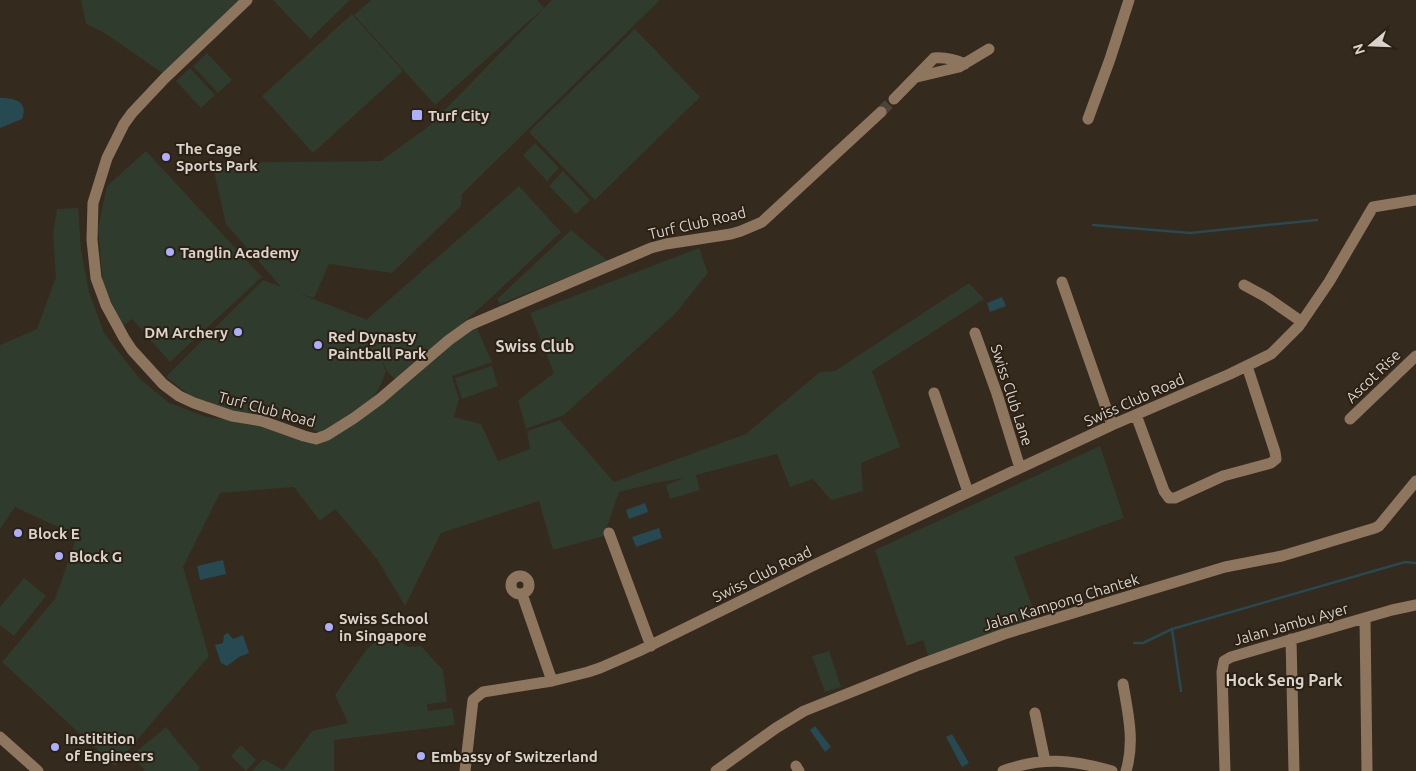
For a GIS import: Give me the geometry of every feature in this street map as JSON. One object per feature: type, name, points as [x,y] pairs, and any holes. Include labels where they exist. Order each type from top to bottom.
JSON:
[{"type":"street","name":"Turf Club Road","points":[[248,0],[164,78],[124,124],[107,158],[93,203],[92,240],[96,278],[106,305],[132,350],[163,384],[179,396],[232,416],[262,421],[316,439],[327,435],[380,399],[449,340],[470,325],[651,248],[731,234],[762,222],[881,112]]},
{"type":"street","points":[[1088,119],[1129,0]]},
{"type":"street","points":[[915,78],[959,67],[988,48]]},
{"type":"street","points":[[894,99],[934,58],[953,58],[965,64]]},
{"type":"street","points":[[931,63],[945,70]]},
{"type":"street","name":"Swiss Club Road","points":[[465,771],[473,700],[483,692],[552,681],[588,672],[651,646],[812,566],[968,492],[1271,354],[1302,322],[1329,282],[1373,207],[1416,200]]},
{"type":"street","points":[[1062,282],[1112,425]]},
{"type":"street","points":[[1244,285],[1266,297],[1302,322]]},
{"type":"street","name":"Swiss Club Lane","points":[[976,333],[998,394],[1020,468]]},
{"type":"street","name":"Ascot Rise","points":[[1350,419],[1416,356]]},
{"type":"street","points":[[1136,415],[1164,491],[1169,498],[1175,498],[1223,476],[1271,462],[1276,459],[1275,452],[1247,366]]},
{"type":"street","points":[[934,393],[968,492]]},
{"type":"street","name":"Jalan Kampong Chantek","points":[[716,771],[804,710],[936,659],[1004,634],[1225,566],[1282,556],[1375,528],[1379,526],[1416,481]]},
{"type":"street","points":[[610,533],[651,646]]},
{"type":"street","points":[[522,594],[552,681]]},
{"type":"street","name":"Jalan Jambu Ayer","points":[[1225,771],[1222,672],[1224,661],[1231,657],[1392,610],[1416,605]]},
{"type":"street","points":[[1365,618],[1367,771]]},
{"type":"street","points":[[1291,640],[1294,771]]},
{"type":"street","points":[[1123,684],[1131,739],[1126,771]]},
{"type":"street","points":[[1035,712],[1045,761]]},
{"type":"street","points":[[0,737],[38,771]]},
{"type":"street","points":[[0,748],[26,771]]},
{"type":"street","points":[[1003,771],[1045,761],[1058,766],[1092,766],[1112,771]]},
{"type":"green space","points":[[81,0],[241,0],[164,74],[103,32],[86,24]]},
{"type":"green space","points":[[273,0],[350,0],[310,39]]},
{"type":"green space","points":[[371,0],[537,0],[544,8],[435,105],[354,15]]},
{"type":"green space","points":[[552,0],[660,0],[462,194],[461,206],[392,273],[329,264],[314,298],[298,293],[366,320],[519,186],[561,232],[398,382],[387,371],[378,351],[386,371],[381,385],[372,399],[321,433],[291,420],[237,413],[192,397],[166,377],[263,280],[281,287],[226,224],[212,163],[381,161],[429,126]]},
{"type":"green space","points":[[352,14],[403,71],[313,153],[262,96]]},
{"type":"green space","points":[[635,29],[700,97],[595,200],[529,132]]},
{"type":"green space","points":[[207,53],[232,80],[218,93],[193,66]]},
{"type":"green space","points":[[190,68],[215,95],[201,108],[176,81]]},
{"type":"green space","points":[[535,143],[559,168],[547,181],[523,155]]},
{"type":"green space","name":"Tanglin Academy","points":[[146,151],[262,277],[170,362],[132,319],[123,326],[103,284],[98,228],[107,186]]},
{"type":"green space","points":[[563,171],[590,200],[576,214],[549,186]]},
{"type":"green space","points":[[78,208],[81,249],[89,292],[104,333],[139,378],[169,403],[207,417],[266,424],[319,445],[370,410],[418,367],[476,326],[492,362],[452,376],[459,399],[454,417],[481,424],[498,461],[530,449],[527,431],[560,420],[614,482],[746,434],[820,372],[835,371],[969,283],[984,299],[872,371],[900,447],[861,463],[863,491],[831,500],[813,479],[790,487],[777,454],[696,475],[700,490],[670,499],[666,485],[684,478],[619,492],[604,536],[553,550],[539,501],[441,533],[405,606],[377,559],[335,509],[320,521],[294,487],[220,493],[183,567],[209,656],[115,766],[2,662],[55,599],[77,536],[15,507],[0,529],[0,345],[37,329],[56,277],[53,235],[57,209]]},
{"type":"green space","points":[[571,230],[608,261],[500,304],[497,299]]},
{"type":"green space","points":[[699,248],[708,273],[674,315],[564,415],[526,429],[518,400],[554,373],[530,313]]},
{"type":"green space","points":[[492,366],[498,386],[462,399],[455,378]]},
{"type":"green space","points":[[1100,446],[1124,518],[1014,557],[1037,619],[928,656],[923,640],[907,646],[875,550]]},
{"type":"green space","points":[[24,578],[46,596],[14,636],[0,625],[0,607]]},
{"type":"green space","points":[[386,632],[408,647],[421,646],[443,670],[447,702],[427,704],[428,711],[452,708],[455,725],[334,740],[334,771],[252,771],[263,759],[283,770],[312,731],[348,723],[335,695],[366,650]]},
{"type":"green space","points":[[829,651],[841,687],[825,692],[812,656]]},
{"type":"green space","points":[[166,727],[200,768],[197,771],[145,771],[132,755]]},
{"type":"green space","points":[[241,745],[256,760],[246,771],[231,756]]},
{"type":"water","points":[[0,98],[15,100],[22,104],[24,113],[22,119],[0,128]]},
{"type":"water","points":[[1002,297],[1006,306],[990,312],[987,303]]},
{"type":"water","points":[[645,503],[648,512],[629,519],[626,510]]},
{"type":"water","points":[[659,528],[662,538],[636,547],[632,537]]},
{"type":"water","points":[[223,560],[226,574],[200,580],[197,566]]},
{"type":"water","points":[[228,633],[233,639],[243,635],[249,653],[239,657],[227,666],[221,663],[215,645],[223,643],[224,635]]},
{"type":"water","points":[[815,726],[831,747],[825,752],[810,730]]},
{"type":"water","points":[[952,734],[969,763],[962,767],[946,737]]},
{"type":"waterway","points":[[1093,225],[1190,233],[1317,220]]},
{"type":"waterway","points":[[1134,643],[1143,643],[1172,629],[1405,562],[1416,563]]},
{"type":"waterway","points":[[1172,629],[1181,691]]},
{"type":"tunnel","points":[[881,112],[894,99]]},
{"type":"place","name":"Turf City","points":[[417,115]]},
{"type":"place","name":"The Cage Sports Park","points":[[166,157]]},
{"type":"place","name":"Tanglin Academy","points":[[170,252]]},
{"type":"place","name":"DM Archery","points":[[238,332]]},
{"type":"place","name":"Red Dynasty Paintball Park","points":[[318,345]]},
{"type":"place","name":"Block E","points":[[18,533]]},
{"type":"place","name":"Block G","points":[[59,556]]},
{"type":"place","name":"Swiss School in Singapore","points":[[329,627]]},
{"type":"place","name":"Institition of Engineers","points":[[55,747]]},
{"type":"place","name":"Embassy of Switzerland","points":[[421,756]]},
{"type":"district","name":"Swiss Club","points":[[535,346]]},
{"type":"district","name":"Hock Seng Park","points":[[1284,680]]}]
